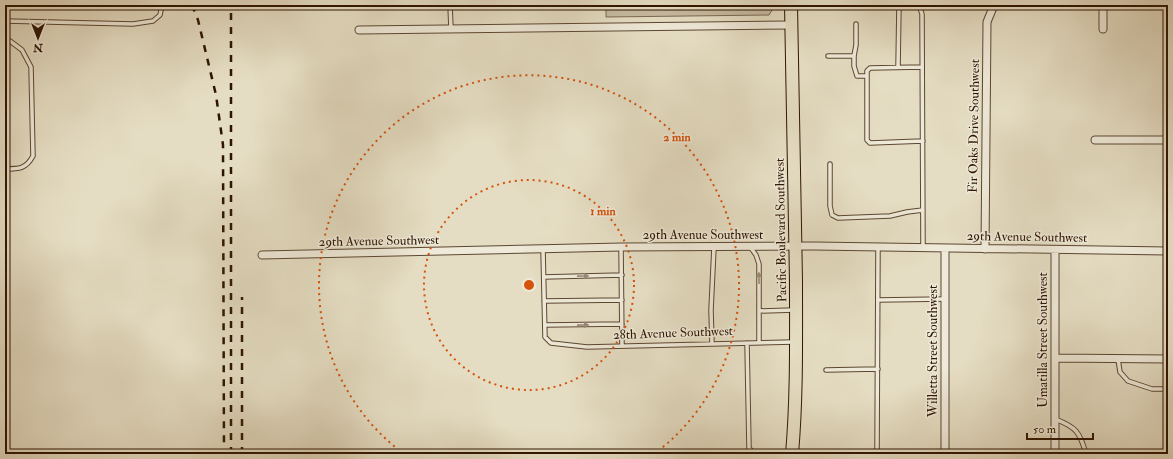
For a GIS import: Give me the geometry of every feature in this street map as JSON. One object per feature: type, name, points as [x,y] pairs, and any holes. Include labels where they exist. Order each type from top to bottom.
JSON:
[{"type":"main road","name":"Pacific Boulevard Southwest","points":[[791,5],[796,247],[796,342],[792,454]]},
{"type":"street","name":"Fir Oaks Drive Southwest","points":[[985,249],[987,22],[994,5]]},
{"type":"street","points":[[1103,5],[1103,29]]},
{"type":"street","points":[[359,30],[791,25]]},
{"type":"street","points":[[1095,140],[1168,140]]},
{"type":"street","name":"29th Avenue Southwest","points":[[262,255],[714,247],[923,247],[1168,251]]},
{"type":"street","name":"Willetta Street Southwest","points":[[945,248],[945,454]]},
{"type":"street","name":"Umatilla Street Southwest","points":[[1054,454],[1055,250]]},
{"type":"street","points":[[1055,358],[1168,359]]},
{"type":"lane","points":[[5,21],[133,24],[153,21],[160,15],[162,5]]},
{"type":"lane","points":[[450,5],[451,29]]},
{"type":"lane","points":[[898,67],[900,5]]},
{"type":"lane","points":[[917,5],[922,14],[923,247]]},
{"type":"lane","points":[[856,24],[854,66],[857,76],[867,76]]},
{"type":"lane","points":[[5,40],[10,41],[22,50],[31,67],[34,156],[30,163],[24,167],[5,169]]},
{"type":"lane","points":[[828,56],[854,56]]},
{"type":"lane","points":[[922,67],[870,68],[867,71],[866,140],[870,143],[923,141]]},
{"type":"lane","points":[[830,164],[830,206],[832,216],[838,218],[890,216],[923,210]]},
{"type":"lane","points":[[712,344],[711,310],[714,247]]},
{"type":"lane","points":[[750,247],[756,255],[759,264],[759,342]]},
{"type":"lane","points":[[877,454],[878,247]]},
{"type":"lane","points":[[621,248],[622,346]]},
{"type":"lane","points":[[543,249],[545,325],[622,324]]},
{"type":"lane","points":[[544,277],[622,275]]},
{"type":"lane","points":[[878,300],[945,299]]},
{"type":"lane","points":[[544,301],[622,300]]},
{"type":"lane","points":[[759,311],[796,310]]},
{"type":"lane","name":"28th Avenue Southwest","points":[[545,325],[545,337],[551,343],[587,347],[796,342]]},
{"type":"lane","points":[[747,343],[749,448],[754,454]]},
{"type":"lane","points":[[1118,359],[1120,372],[1128,381],[1152,389],[1168,389]]},
{"type":"lane","points":[[826,370],[878,369]]},
{"type":"lane","points":[[1055,419],[1069,424],[1074,428],[1080,438],[1086,454]]},
{"type":"shaded area","points":[[606,5],[772,5],[772,10],[769,15],[606,17]]},
{"type":"railway","points":[[192,5],[198,20],[216,95],[223,145],[224,454]]},
{"type":"railway","points":[[231,5],[231,454]]},
{"type":"railway","points":[[242,297],[242,454]]}]
